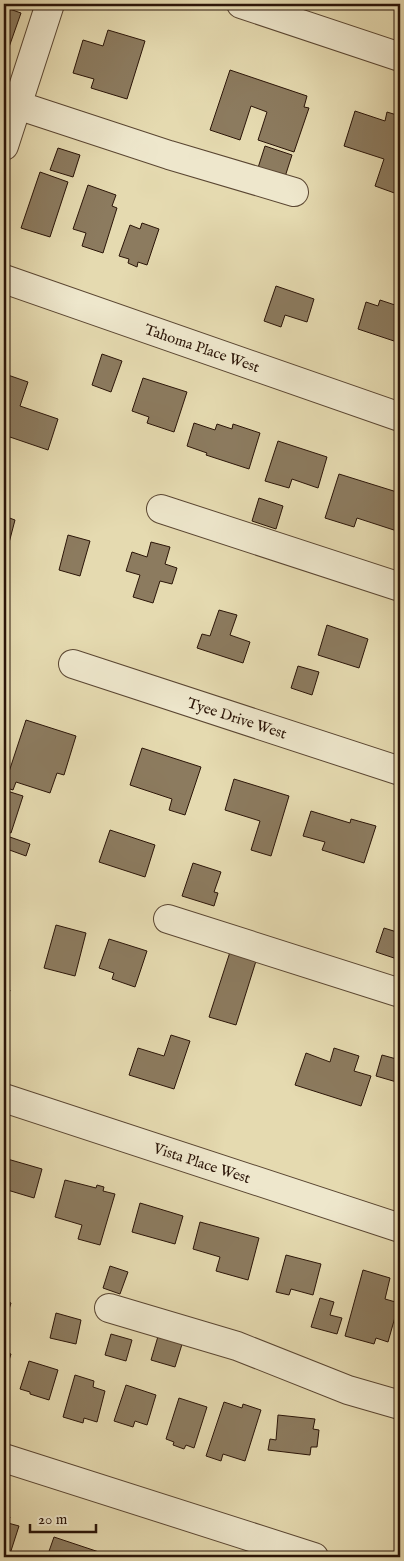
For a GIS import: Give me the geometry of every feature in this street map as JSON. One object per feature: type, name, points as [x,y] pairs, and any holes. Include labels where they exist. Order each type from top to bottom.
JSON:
[{"type":"street","points":[[4,146],[50,4]]},
{"type":"street","points":[[241,4],[400,56]]},
{"type":"street","points":[[17,105],[294,192]]},
{"type":"street","name":"Tahoma Place West","points":[[4,279],[400,417]]},
{"type":"street","points":[[161,509],[400,587]]},
{"type":"street","name":"Tyee Drive West","points":[[73,664],[400,771]]},
{"type":"street","points":[[168,919],[400,993]]},
{"type":"street","name":"Vista Place West","points":[[4,1098],[400,1228]]},
{"type":"street","points":[[109,1308],[237,1346],[348,1390],[400,1406]]},
{"type":"street","points":[[4,1458],[314,1557]]},
{"type":"building","points":[[4,7],[21,13],[8,50],[4,49]]},
{"type":"building","points":[[108,30],[145,41],[127,99],[91,88],[94,79],[73,73],[83,40],[103,46]]},
{"type":"building","points":[[230,70],[307,96],[304,107],[309,108],[294,152],[258,140],[267,112],[251,106],[240,140],[210,130]]},
{"type":"building","points":[[355,111],[385,121],[387,112],[400,116],[400,195],[375,186],[384,159],[344,146]]},
{"type":"building","points":[[265,146],[292,155],[283,183],[256,174]]},
{"type":"building","points":[[58,148],[80,155],[73,177],[50,170]]},
{"type":"building","points":[[40,172],[68,182],[50,237],[21,228]]},
{"type":"building","points":[[88,185],[116,195],[112,206],[117,208],[103,253],[82,246],[86,233],[73,229]]},
{"type":"building","points":[[142,223],[159,229],[147,265],[138,262],[137,267],[128,263],[129,259],[119,256],[130,225],[140,229]]},
{"type":"building","points":[[276,286],[314,299],[307,322],[285,315],[281,327],[264,321]]},
{"type":"building","points":[[380,300],[398,306],[395,314],[400,315],[400,343],[358,329],[366,302],[378,306]]},
{"type":"building","points":[[102,354],[122,361],[111,392],[92,385]]},
{"type":"building","points":[[5,374],[28,382],[20,406],[58,419],[48,450],[4,435]]},
{"type":"building","points":[[143,378],[187,392],[174,432],[147,423],[149,417],[132,411]]},
{"type":"building","points":[[194,423],[215,430],[217,424],[232,429],[233,424],[260,433],[249,469],[206,455],[207,453],[187,446]]},
{"type":"building","points":[[278,441],[327,457],[318,488],[292,479],[289,488],[265,481]]},
{"type":"building","points":[[339,474],[400,493],[400,532],[357,518],[354,527],[325,518]]},
{"type":"building","points":[[259,498],[283,506],[276,529],[252,521]]},
{"type":"building","points":[[4,516],[15,520],[4,562]]},
{"type":"building","points":[[68,535],[90,541],[80,576],[59,570]]},
{"type":"building","points":[[151,542],[170,547],[165,564],[177,568],[172,584],[160,581],[153,603],[133,597],[140,575],[126,571],[132,552],[147,557]]},
{"type":"building","points":[[219,610],[237,615],[230,635],[250,642],[243,663],[197,648],[202,634],[210,636]]},
{"type":"building","points":[[327,625],[368,639],[359,668],[318,655]]},
{"type":"building","points":[[298,666],[319,672],[312,695],[291,688]]},
{"type":"building","points":[[26,720],[76,736],[64,775],[57,773],[50,793],[16,782],[13,790],[4,787]]},
{"type":"building","points":[[142,748],[201,767],[185,815],[169,810],[172,799],[130,785]]},
{"type":"building","points":[[234,779],[289,796],[271,856],[251,850],[260,821],[225,810]]},
{"type":"building","points":[[4,790],[23,796],[11,833],[4,831]]},
{"type":"building","points":[[311,811],[350,823],[351,819],[376,826],[364,863],[322,850],[325,842],[303,836]]},
{"type":"building","points":[[110,830],[155,845],[145,877],[99,862]]},
{"type":"building","points":[[4,835],[30,844],[26,856],[4,848]]},
{"type":"building","points":[[193,863],[221,872],[214,892],[218,893],[214,906],[182,896]]},
{"type":"building","points":[[56,925],[86,933],[75,976],[44,968]]},
{"type":"building","points":[[384,928],[400,933],[400,960],[376,952]]},
{"type":"building","points":[[109,939],[147,951],[135,987],[112,979],[114,973],[99,968]]},
{"type":"building","points":[[230,952],[256,961],[236,1025],[209,1017]]},
{"type":"building","points":[[4,988],[10,990],[4,1010]]},
{"type":"building","points":[[171,1035],[190,1041],[174,1089],[129,1075],[138,1048],[164,1056]]},
{"type":"building","points":[[334,1048],[359,1056],[354,1071],[371,1076],[361,1106],[295,1085],[306,1053],[330,1062]]},
{"type":"building","points":[[382,1055],[400,1060],[400,1083],[376,1076]]},
{"type":"building","points":[[4,1158],[42,1169],[34,1198],[4,1189]]},
{"type":"building","points":[[65,1180],[96,1188],[97,1185],[104,1187],[103,1191],[115,1194],[100,1245],[78,1239],[82,1225],[55,1217]]},
{"type":"building","points":[[140,1203],[183,1216],[175,1244],[132,1232]]},
{"type":"building","points":[[200,1222],[259,1238],[248,1280],[216,1271],[220,1257],[193,1249]]},
{"type":"building","points":[[286,1255],[321,1264],[313,1295],[291,1289],[289,1295],[276,1292]]},
{"type":"building","points":[[110,1266],[128,1272],[120,1294],[103,1288]]},
{"type":"building","points":[[363,1270],[390,1278],[385,1299],[399,1303],[388,1342],[376,1338],[374,1344],[345,1336]]},
{"type":"building","points":[[320,1298],[334,1302],[330,1315],[342,1318],[337,1334],[311,1327]]},
{"type":"building","points":[[4,1300],[11,1303],[5,1322],[4,1322]]},
{"type":"building","points":[[56,1313],[81,1320],[76,1344],[50,1338]]},
{"type":"building","points":[[159,1333],[183,1341],[175,1367],[151,1360]]},
{"type":"building","points":[[111,1334],[132,1340],[126,1361],[105,1355]]},
{"type":"building","points":[[4,1352],[11,1354],[4,1376]]},
{"type":"building","points":[[29,1361],[58,1370],[49,1400],[20,1389]]},
{"type":"building","points":[[75,1375],[94,1381],[93,1387],[105,1391],[97,1422],[84,1418],[83,1423],[63,1417]]},
{"type":"building","points":[[126,1385],[156,1395],[147,1425],[135,1421],[133,1427],[114,1421]]},
{"type":"building","points":[[179,1398],[207,1407],[194,1448],[186,1445],[184,1449],[173,1445],[174,1442],[166,1439]]},
{"type":"building","points":[[224,1402],[242,1408],[243,1404],[261,1410],[245,1461],[223,1454],[221,1461],[206,1456]]},
{"type":"building","points":[[278,1415],[315,1419],[313,1429],[319,1430],[317,1447],[311,1447],[310,1455],[268,1450],[270,1439],[276,1440]]},
{"type":"building","points":[[4,1515],[10,1517],[8,1523],[19,1526],[9,1557],[4,1557]]},
{"type":"building","points":[[54,1537],[99,1552],[98,1557],[47,1557]]}]
